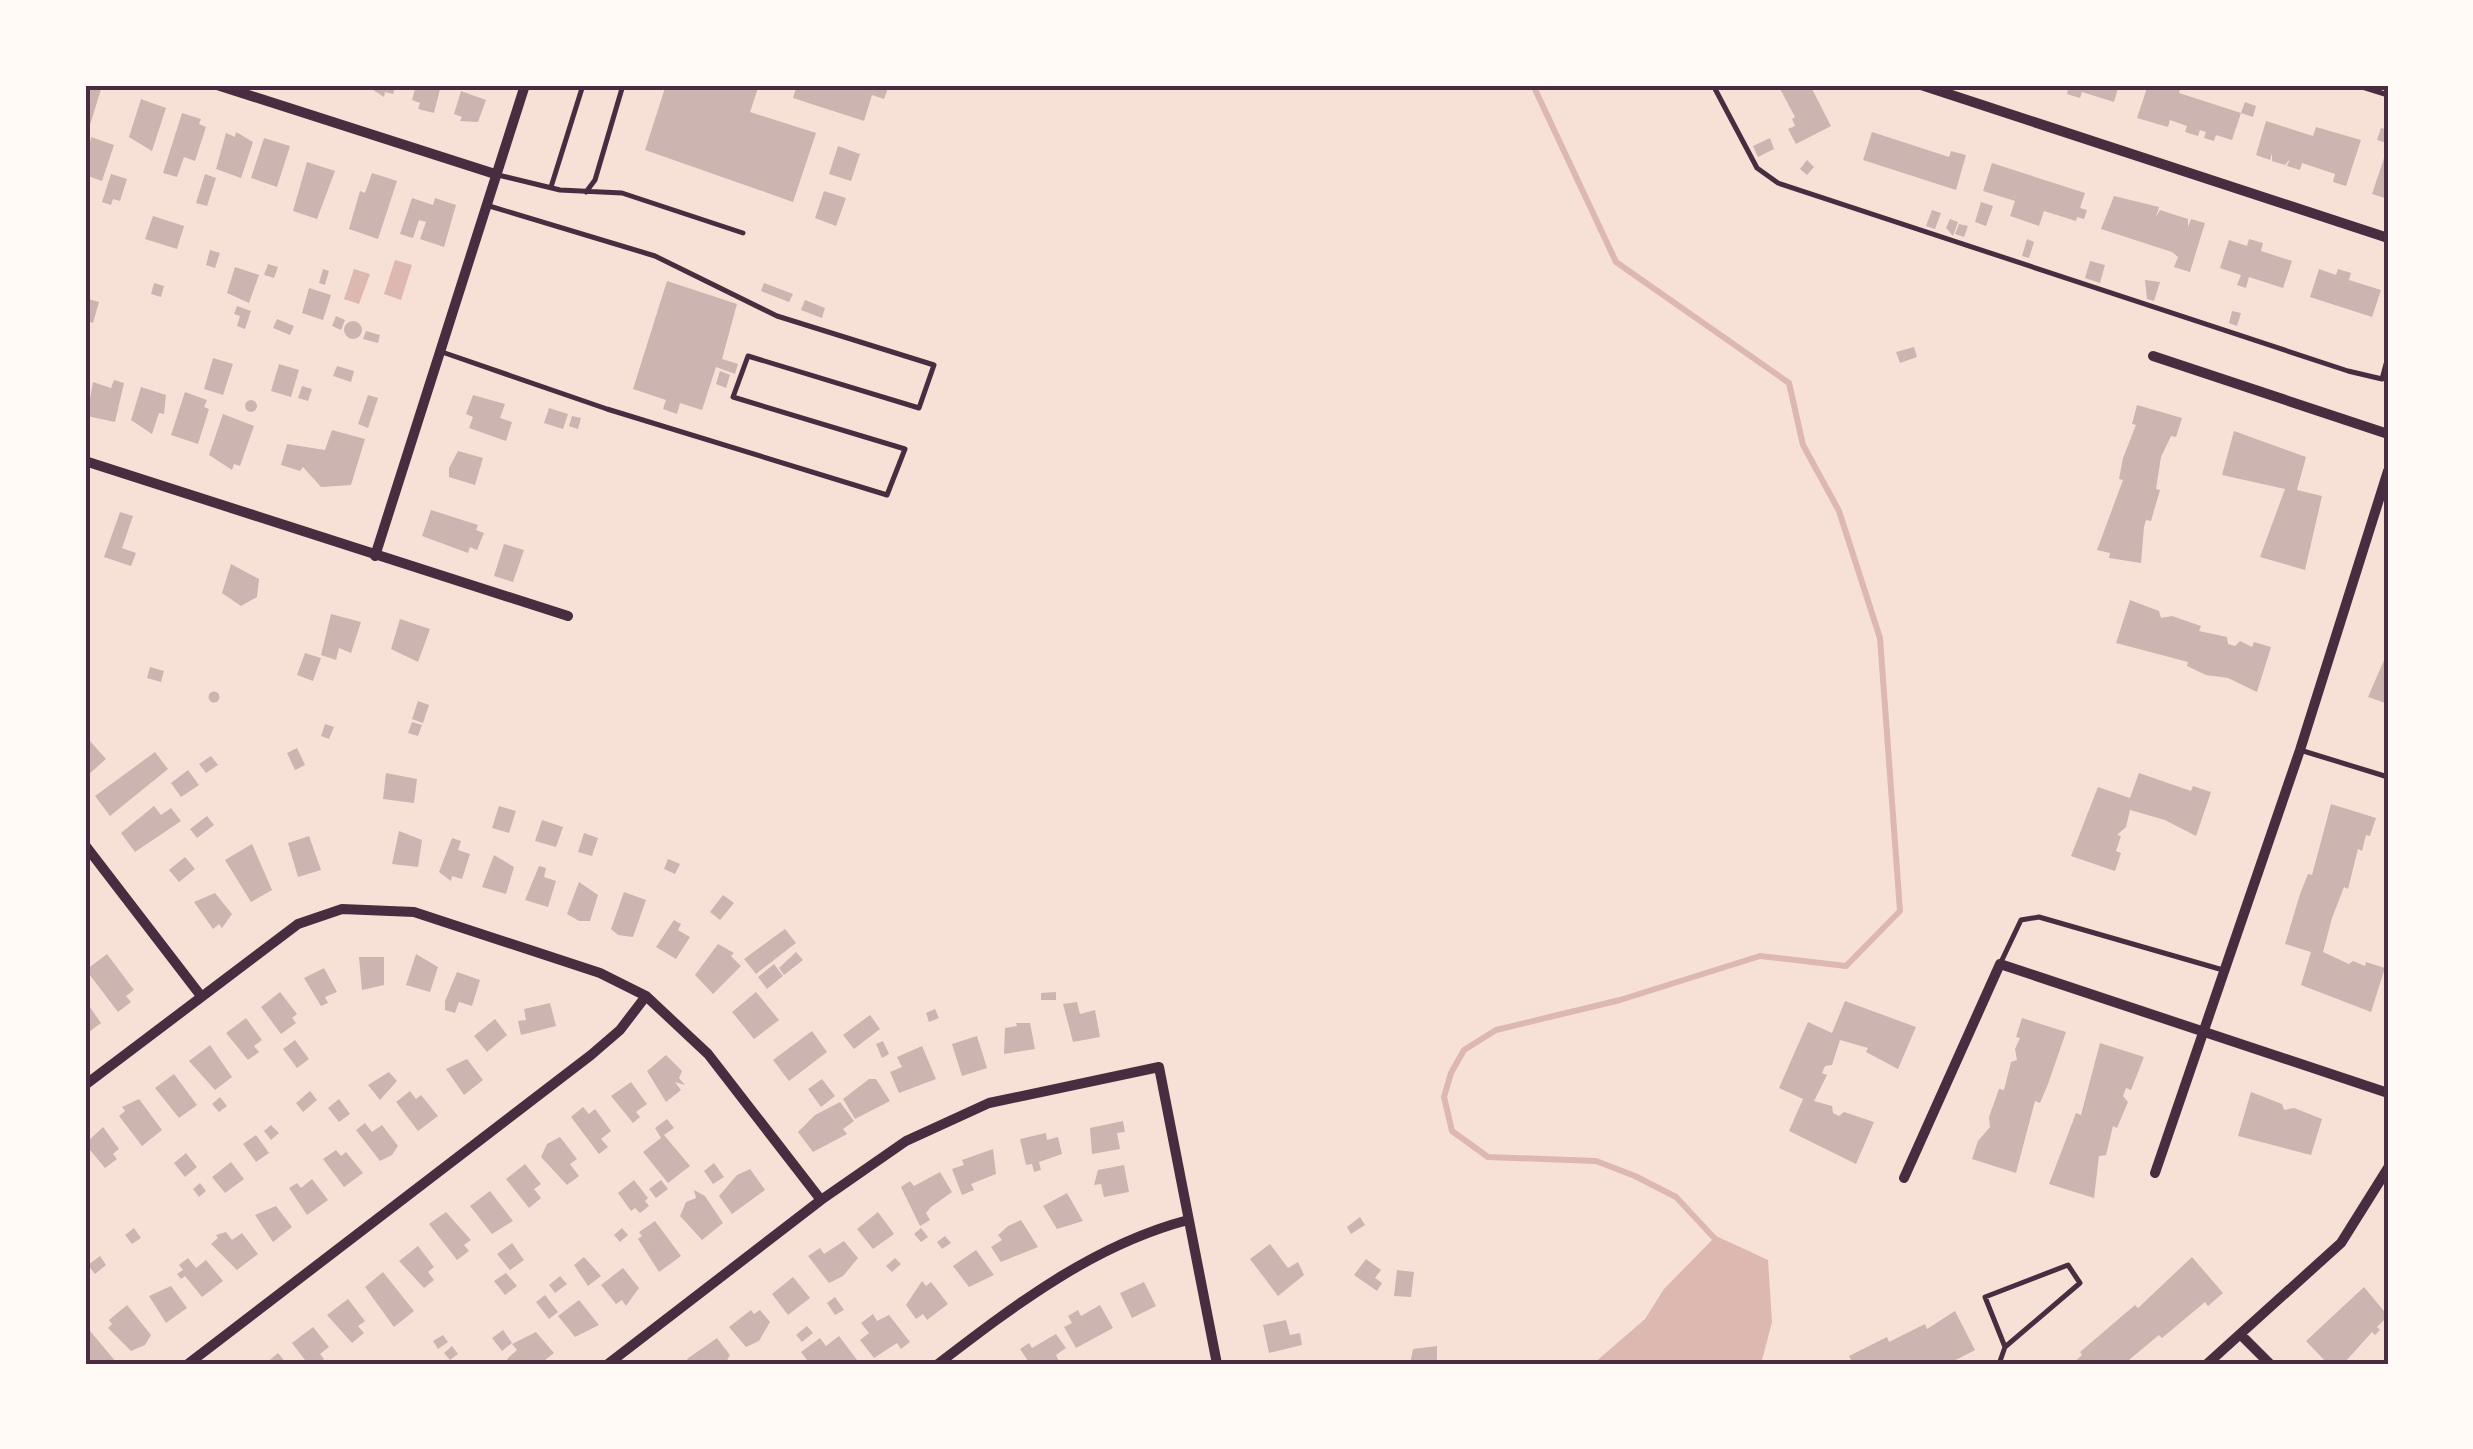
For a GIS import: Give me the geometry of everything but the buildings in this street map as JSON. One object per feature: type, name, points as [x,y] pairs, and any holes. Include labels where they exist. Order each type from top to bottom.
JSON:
[{"type":"street","points":[[218,85],[495,174]]},
{"type":"street","points":[[375,556],[525,85]]},
{"type":"street","points":[[1921,85],[2388,238]]},
{"type":"street","points":[[2153,356],[2388,434]]},
{"type":"street","points":[[85,460],[568,616]]},
{"type":"street","points":[[2155,1173],[2300,750],[2388,471]]},
{"type":"street","points":[[85,845],[200,996]]},
{"type":"street","points":[[85,1084],[298,924],[342,909],[414,912],[600,973],[646,996],[708,1054],[820,1200]]},
{"type":"street","points":[[1904,1178],[2000,964],[2388,1094]]},
{"type":"street","points":[[188,1364],[591,1055],[620,1030],[646,996]]},
{"type":"street","points":[[608,1364],[820,1200],[906,1140],[989,1104],[1159,1068],[1217,1364]]},
{"type":"street","points":[[2207,1364],[2340,1243],[2388,1168]]},
{"type":"street","points":[[938,1364],[1007,1311],[1078,1266],[1131,1239],[1188,1220]]},
{"type":"street","points":[[2241,1335],[2270,1364]]},
{"type":"lane","points":[[551,188],[583,85]]},
{"type":"lane","points":[[586,192],[595,180],[622,85]]},
{"type":"lane","points":[[1713,85],[1757,168],[1778,183],[2348,371],[2382,379],[2388,358]]},
{"type":"lane","points":[[2356,85],[2388,96]]},
{"type":"lane","points":[[495,174],[551,188],[622,193],[743,234]]},
{"type":"lane","points":[[440,351],[607,409],[887,495],[905,449],[733,396],[748,356],[919,408],[934,365],[778,316],[655,256],[486,205]]},
{"type":"lane","points":[[2300,750],[2388,776]]},
{"type":"lane","points":[[2000,964],[2021,920],[2039,917],[2224,970]]},
{"type":"lane","points":[[1999,1364],[2005,1348],[2080,1283],[2068,1265],[1986,1297],[2005,1348]]},
{"type":"shaded area","points":[[395,260],[412,265],[401,300],[384,294]]},
{"type":"shaded area","points":[[354,269],[370,274],[359,304],[344,299]]},
{"type":"shaded area","points":[[1716,1236],[1768,1260],[1772,1322],[1761,1364],[1593,1364],[1645,1319],[1664,1289]]},
{"type":"waterway","points":[[1533,85],[1616,262],[1789,383],[1803,445],[1839,511],[1880,638],[1900,911],[1846,966],[1760,956],[1620,1000],[1496,1030],[1464,1050],[1444,1097],[1452,1131],[1488,1157],[1596,1161],[1676,1197],[1718,1242]]}]
